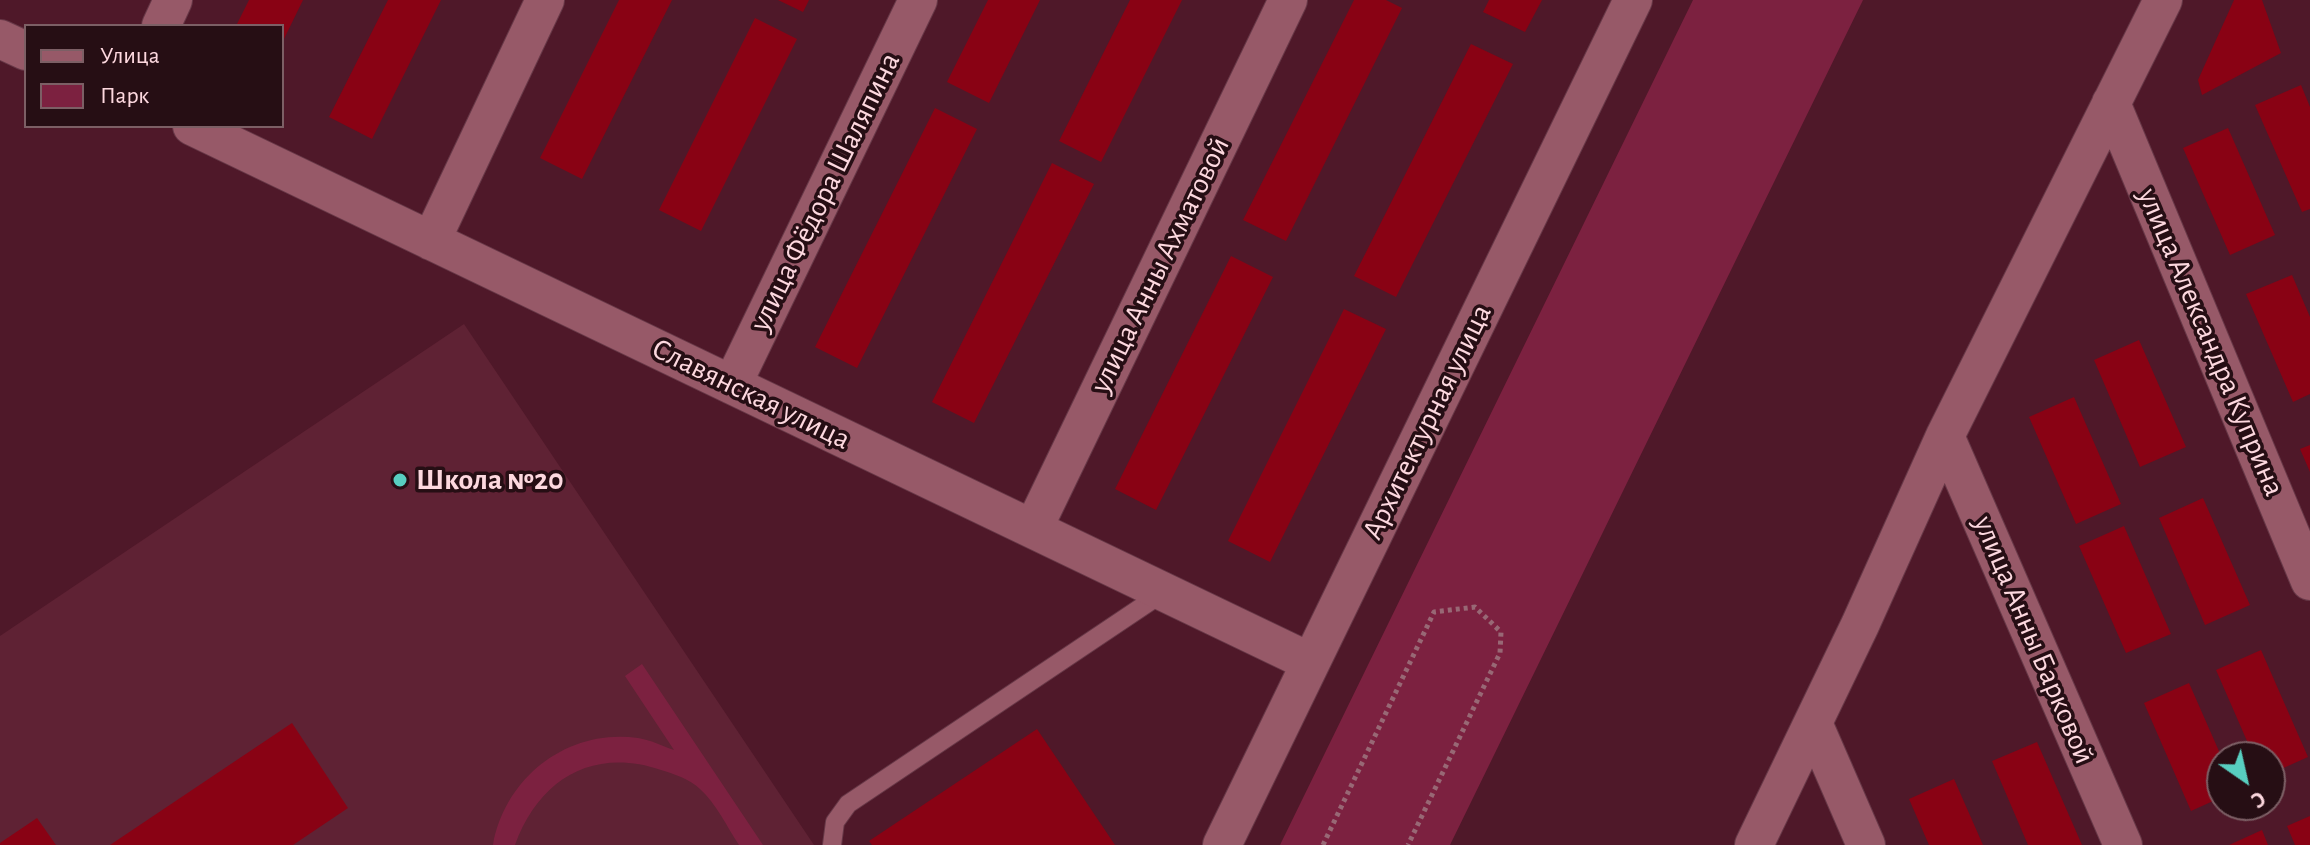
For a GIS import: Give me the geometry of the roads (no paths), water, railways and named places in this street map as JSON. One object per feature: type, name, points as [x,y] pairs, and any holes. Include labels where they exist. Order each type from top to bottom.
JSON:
[{"type":"street","points":[[162,24],[173,0]]},
{"type":"street","points":[[431,241],[545,0]]},
{"type":"street","name":"улица Фёдора Шаляпина","points":[[732,385],[918,0]]},
{"type":"street","name":"улица Анны Ахматовой","points":[[1033,529],[1288,0]]},
{"type":"street","name":"Архитектурная улица","points":[[1222,845],[1633,0]]},
{"type":"street","points":[[1754,845],[1945,436],[2163,0]]},
{"type":"street","points":[[0,39],[24,50]]},
{"type":"street","name":"улица Александра Куприна","points":[[2111,103],[2310,581]]},
{"type":"street","name":"Славянская улица","points":[[196,128],[1310,662]]},
{"type":"street","name":"улица Анны Барковой","points":[[1945,436],[2123,845]]},
{"type":"street","points":[[1813,723],[1866,845]]},
{"type":"lane","points":[[832,845],[835,822],[848,804],[1164,592]]},
{"type":"place","name":"Школа №20","points":[[400,480]]}]
